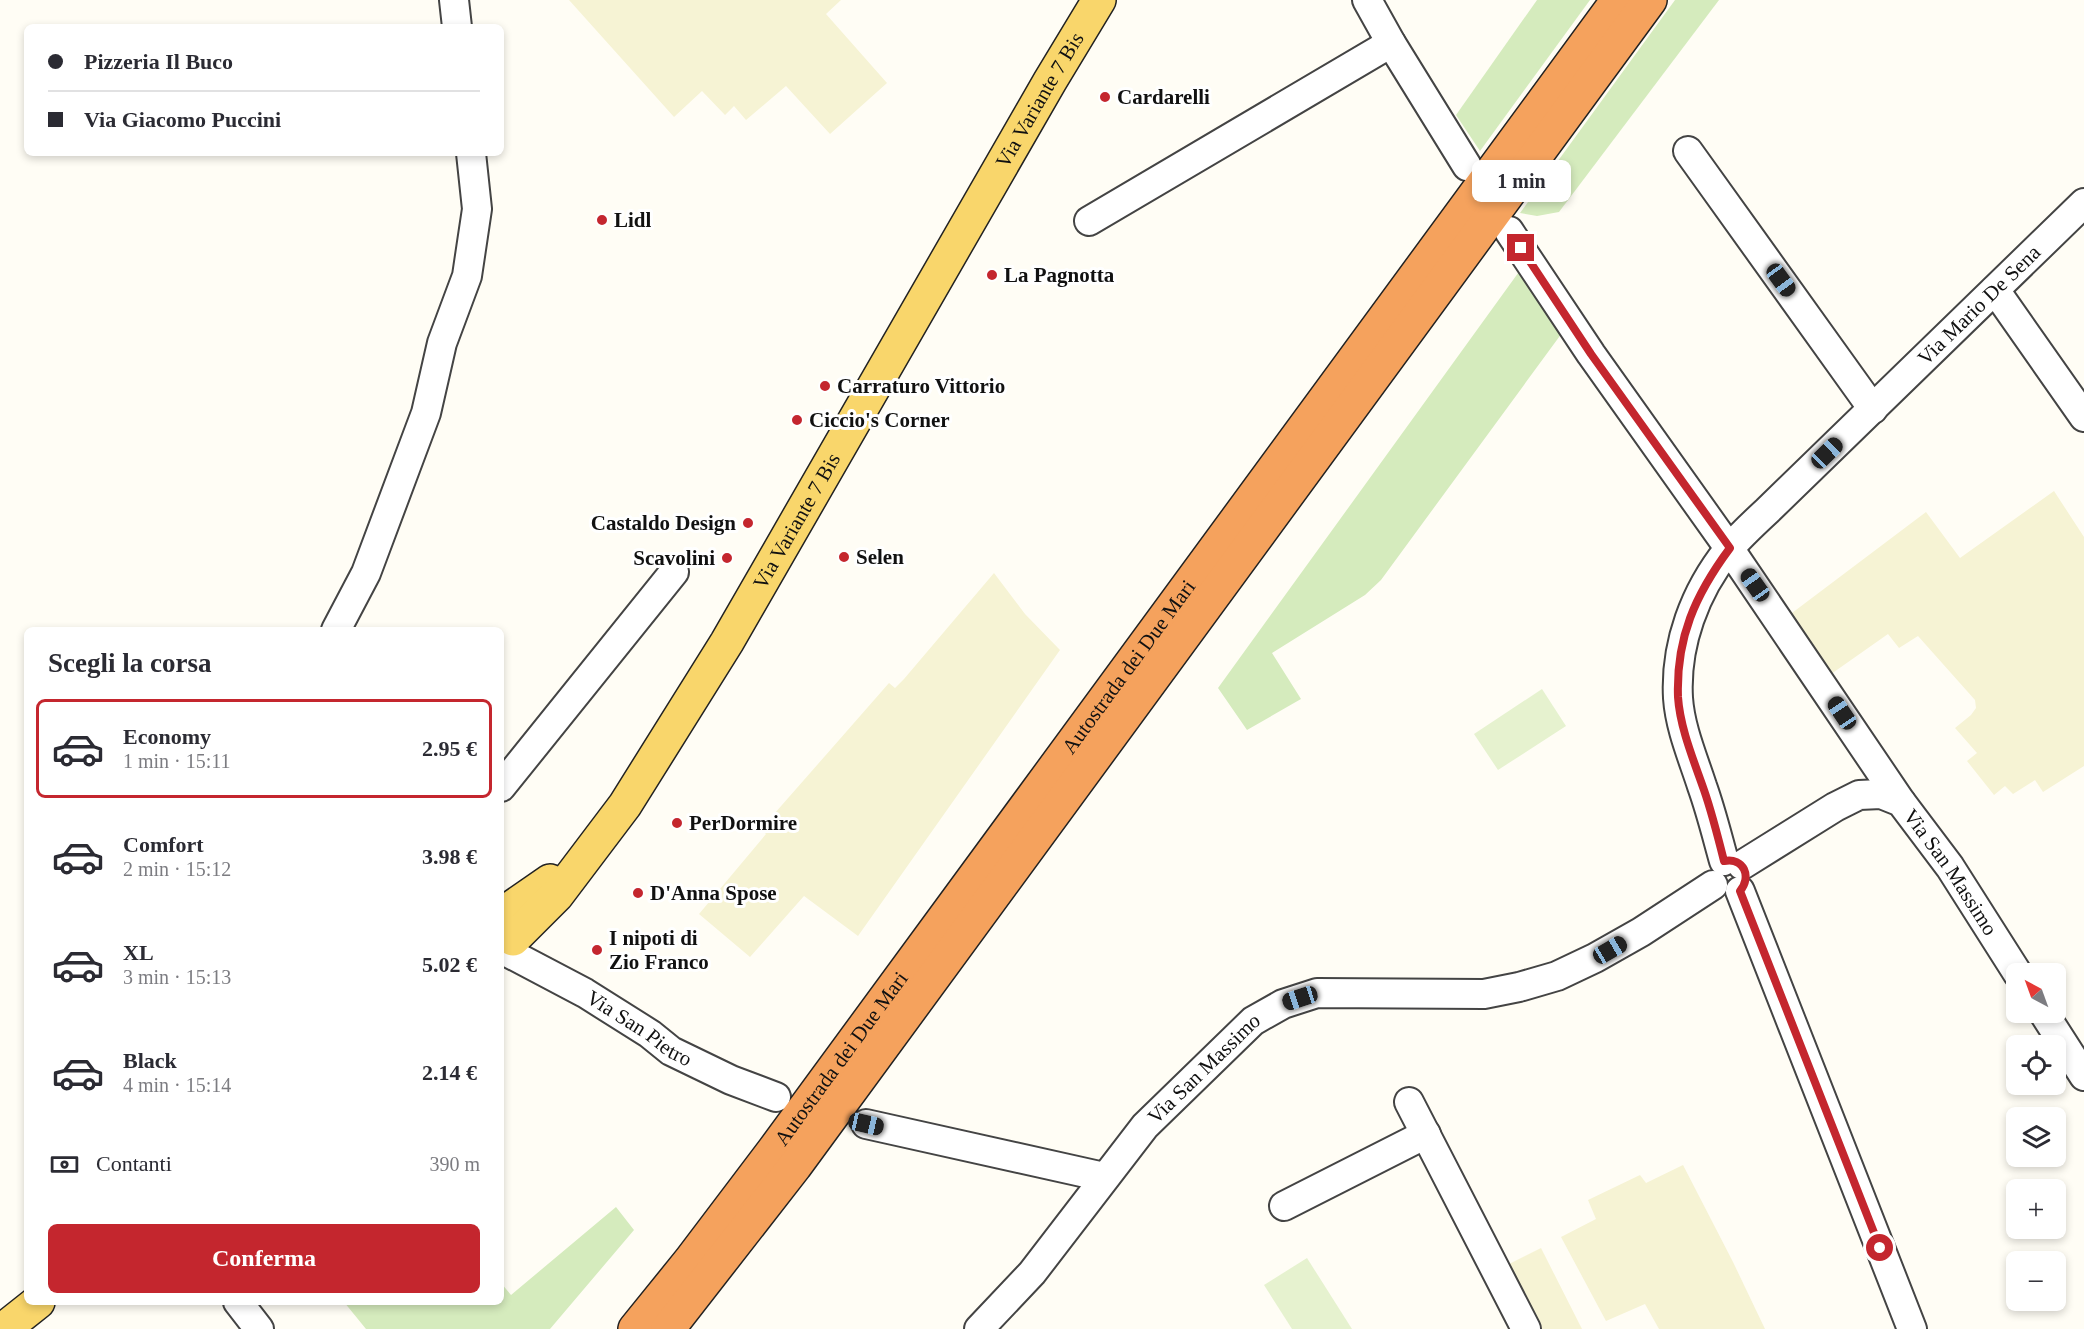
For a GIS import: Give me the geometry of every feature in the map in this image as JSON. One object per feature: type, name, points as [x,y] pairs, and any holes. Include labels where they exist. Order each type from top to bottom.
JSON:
[{"type":"highway","name":"Autostrada dei Due Mari","points":[[635,1329],[690,1262],[774,1150],[1618,0]]},
{"type":"highway","name":"Autostrada dei Due Mari","points":[[668,1329],[795,1166],[1650,0]]},
{"type":"main road","name":"Via Variante 7 Bis","points":[[505,937],[549,882],[592,849],[625,805],[727,642],[1099,0]]},
{"type":"main road","points":[[4,1329],[34,1305]]},
{"type":"street","points":[[454,0],[457,24]]},
{"type":"street","points":[[1367,0],[1390,43],[1467,166]]},
{"type":"street","points":[[1089,221],[1390,43]]},
{"type":"street","points":[[1688,151],[1873,409]]},
{"type":"street","points":[[338,627],[366,573],[426,413],[442,343],[466,276],[477,208],[471,156]]},
{"type":"street","name":"Via Mario De Sena","points":[[1912,1329],[1730,875],[1687,738],[1678,699],[1679,663],[1687,625],[1702,587],[1730,548],[2084,203]]},
{"type":"street","points":[[1509,231],[1591,354],[1730,548],[1901,802]]},
{"type":"street","points":[[1995,290],[2084,417]]},
{"type":"street","points":[[504,783],[674,572]]},
{"type":"street","name":"Via San Massimo","points":[[979,1329],[1032,1273],[1145,1126],[1253,1021],[1283,1004],[1317,993],[1484,994],[1557,976],[1641,932],[1835,807],[1859,795],[1881,794],[1901,802],[1950,867],[2011,963]]},
{"type":"street","name":"Via San Pietro","points":[[505,937],[585,993],[650,1034],[671,1051],[691,1062],[776,1097]]},
{"type":"street","points":[[2050,1023],[2084,1076]]},
{"type":"street","points":[[1409,1101],[1526,1329]]},
{"type":"street","points":[[866,1124],[1104,1178]]},
{"type":"street","points":[[1284,1206],[1426,1134]]},
{"type":"street","points":[[240,1305],[259,1329]]},
{"type":"shaded area","points":[[569,0],[841,0],[826,14],[887,83],[830,134],[786,86],[746,120],[734,106],[725,115],[702,91],[674,117]]},
{"type":"shaded area","points":[[2054,491],[2084,537],[2084,766],[2043,792],[2035,780],[2013,794],[2005,786],[1994,795],[1967,761],[1977,753],[1955,728],[1976,708],[1975,700],[1918,636],[1899,648],[1888,634],[1824,679],[1784,619],[1926,512],[1960,558]]},
{"type":"shaded area","points":[[994,573],[1025,614],[1060,650],[858,936],[804,896],[750,957],[699,914],[766,834],[761,829],[889,683],[895,688],[904,679]]},
{"type":"shaded area","points":[[1683,1165],[1765,1329],[1659,1329],[1645,1304],[1606,1321],[1561,1237],[1596,1219],[1588,1200],[1640,1175],[1646,1183]]},
{"type":"shaded area","points":[[1541,1248],[1582,1329],[1539,1329],[1507,1265]]},
{"type":"green space","points":[[1537,0],[1590,0],[1480,151],[1456,115]]},
{"type":"green space","points":[[1675,0],[1719,0],[1559,212],[1537,216],[1520,213]]},
{"type":"green space","points":[[1521,269],[1562,333],[1381,580],[1365,595],[1272,653],[1301,699],[1247,730],[1218,688]]},
{"type":"green space","points":[[1542,689],[1566,726],[1498,770],[1474,734]]},
{"type":"green space","points":[[616,1207],[634,1230],[550,1329],[366,1329],[346,1305],[504,1305],[504,1287],[511,1295]]},
{"type":"green space","points":[[1307,1258],[1352,1329],[1292,1329],[1264,1285]]},
{"type":"place","name":"Cardarelli","points":[[1105,97]]},
{"type":"place","name":"Lidl","points":[[602,220]]},
{"type":"place","name":"La Pagnotta","points":[[992,275]]},
{"type":"place","name":"Carraturo Vittorio","points":[[825,386]]},
{"type":"place","name":"Ciccio's Corner","points":[[797,420]]},
{"type":"place","name":"Castaldo Design","points":[[748,523]]},
{"type":"place","name":"Selen","points":[[844,557]]},
{"type":"place","name":"Scavolini","points":[[727,558]]},
{"type":"place","name":"PerDormire","points":[[677,823]]},
{"type":"place","name":"D'Anna Spose","points":[[638,893]]},
{"type":"place","name":"I nipoti di Zio Franco","points":[[597,950]]},
{"type":"route","points":[[1521,248],[1591,354],[1730,548],[1702,587],[1687,625],[1679,663],[1678,699],[1687,738],[1724,861],[1736,861],[1746,871],[1747,878],[1740,891],[1880,1248]]}]
